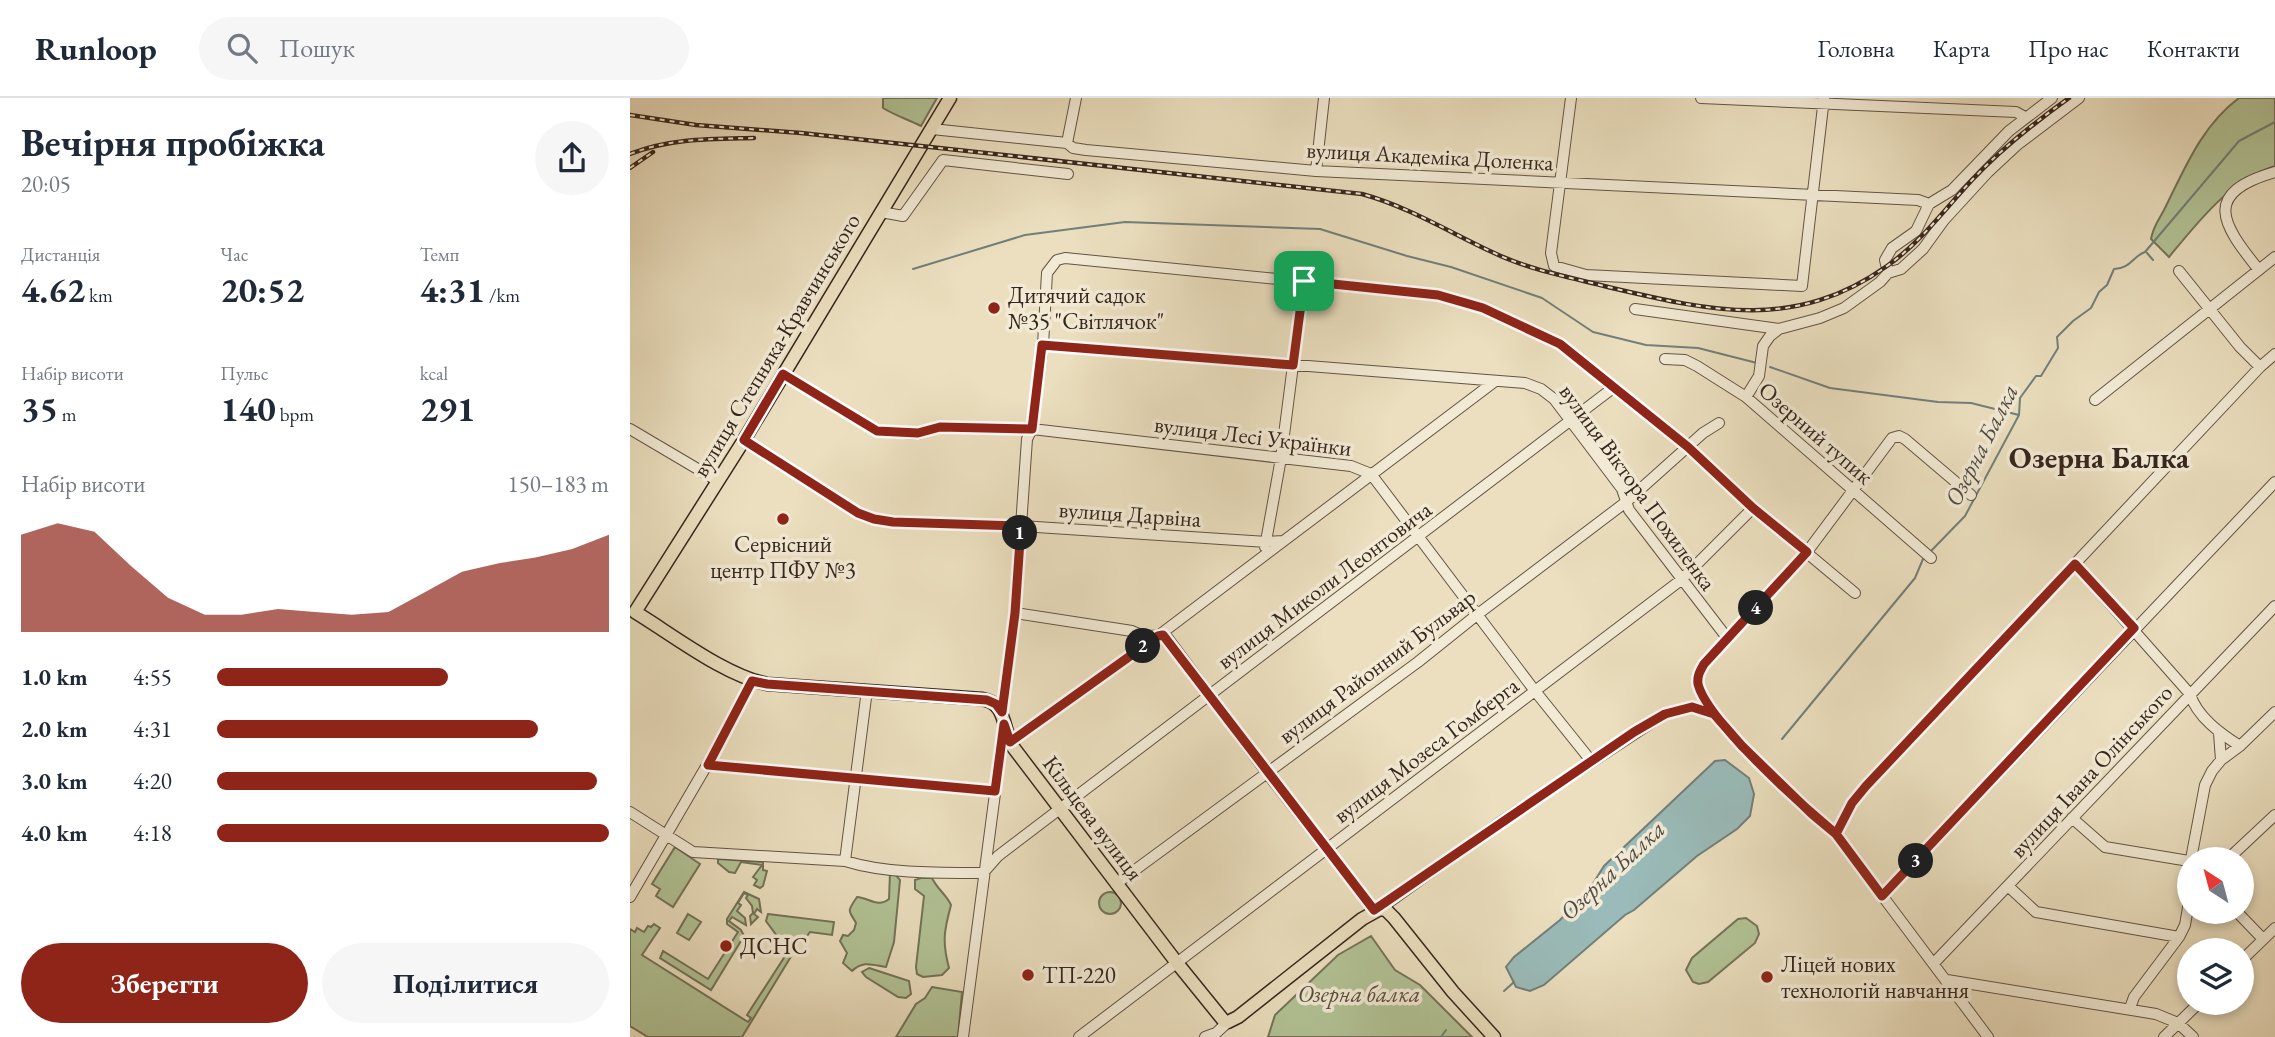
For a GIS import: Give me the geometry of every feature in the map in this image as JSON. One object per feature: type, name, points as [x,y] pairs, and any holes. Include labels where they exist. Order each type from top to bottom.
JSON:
[{"type":"main road","name":"вулиця Степняка-Кравчинського","points":[[633,610],[719,481],[950,98]]},
{"type":"main road","points":[[633,610],[752,681],[987,700],[996,704],[1003,718]]},
{"type":"main road","name":"Кільцева вулиця","points":[[1003,718],[1010,742],[1060,810],[1177,963],[1220,1017],[1228,1022]]},
{"type":"main road","points":[[1228,1022],[1377,909],[1386,910],[1394,918],[1453,992],[1494,1037]]},
{"type":"street","points":[[1067,143],[1076,98]]},
{"type":"street","points":[[1316,171],[1324,98]]},
{"type":"street","points":[[1572,98],[1551,253],[1554,267],[1587,275],[1802,286],[1824,100]]},
{"type":"street","points":[[1700,98],[1824,100],[2016,112],[2025,117]]},
{"type":"street","points":[[1888,273],[1885,260],[1892,248],[1916,231],[1929,204],[1952,190],[1990,149],[2025,117],[2052,98]]},
{"type":"street","points":[[1635,309],[1779,329],[1821,318],[1843,308],[1880,282],[1888,273],[1901,269],[1923,250],[1944,220],[2017,145],[2079,98]]},
{"type":"street","name":"вулиця Академіка Доленка","points":[[932,130],[1067,143],[1073,148],[1086,150],[1316,171],[1917,200],[1929,204]]},
{"type":"street","points":[[881,212],[903,216],[943,160],[1068,174]]},
{"type":"street","points":[[2259,270],[2235,240],[2226,218],[2225,204],[2231,192],[2248,181],[2275,172]]},
{"type":"street","points":[[2095,400],[2275,257]]},
{"type":"street","points":[[963,1037],[1015,613],[1027,439],[1032,429],[1047,273],[1057,260],[1065,258],[1438,295],[1483,308],[1560,344],[1688,447],[1753,508],[1855,593]]},
{"type":"street","points":[[2179,271],[2240,347],[2260,367]]},
{"type":"street","points":[[1261,558],[1267,542],[1281,458],[1304,281]]},
{"type":"street","points":[[1746,397],[1759,376],[1763,346],[1779,329]]},
{"type":"street","name":"вулиця Віктора Похиленка","points":[[1042,345],[1525,383],[1541,389],[1554,399],[1622,489],[1629,510],[1728,639]]},
{"type":"street","points":[[1836,834],[1852,803],[1866,786],[2275,354]]},
{"type":"street","name":"Озерний тупик","points":[[1665,359],[1685,360],[1698,366],[1746,397],[1927,555]]},
{"type":"street","name":"вулиця Лесі Українки","points":[[783,374],[877,431],[918,433],[940,427],[1032,429],[1351,466],[1371,474],[1592,762]]},
{"type":"street","points":[[1010,742],[1158,636],[1494,382]]},
{"type":"street","name":"вулиця Миколи Леонтовича","points":[[983,873],[998,856],[1613,388]]},
{"type":"street","name":"вулиця Районний Бульвар","points":[[1116,884],[1418,662],[1626,502],[1719,423]]},
{"type":"street","points":[[630,429],[719,481]]},
{"type":"street","points":[[1970,495],[1905,439],[1899,436],[1892,438],[1807,552],[1704,664],[1698,676],[1699,686],[1714,714],[1742,746],[1836,834],[1988,1037]]},
{"type":"street","name":"вулиця Дарвіна","points":[[744,440],[858,513],[874,519],[1284,541]]},
{"type":"street","points":[[1882,896],[2275,482]]},
{"type":"street","name":"вулиця Мозеса Гомберга","points":[[1079,1037],[1681,580],[1753,508]]},
{"type":"street","points":[[2075,564],[2134,628],[2219,733],[2240,746]]},
{"type":"street","name":"вулиця Івана Олінського","points":[[1934,962],[2275,606]]},
{"type":"street","points":[[1015,613],[1132,631],[1144,636],[1167,637],[1267,773],[1377,909],[1499,823],[1665,714],[1692,707],[1714,714]]},
{"type":"street","points":[[630,897],[708,765],[752,681]]},
{"type":"street","points":[[845,860],[867,690]]},
{"type":"street","points":[[2193,847],[2205,785],[2221,760],[2273,719]]},
{"type":"street","points":[[2219,733],[2221,760]]},
{"type":"street","points":[[708,765],[995,791]]},
{"type":"street","points":[[630,811],[693,852],[845,860],[860,865],[908,870],[983,873]]},
{"type":"street","points":[[2241,847],[2275,815]]},
{"type":"street","points":[[2072,818],[2105,847],[2177,858]]},
{"type":"street","points":[[2008,886],[2036,912],[2179,937]]},
{"type":"street","points":[[2130,1008],[2134,997],[2179,937],[2185,924]]},
{"type":"street","points":[[2249,924],[2263,939]]},
{"type":"street","points":[[2254,948],[2275,928]]},
{"type":"street","points":[[1947,980],[2156,1014],[2178,1023],[2193,1037]]},
{"type":"street","points":[[2164,1037],[2186,1015]]},
{"type":"street","points":[[1205,1037],[1216,1033],[1228,1022]]},
{"type":"green space","points":[[883,98],[937,98],[921,126],[883,108]]},
{"type":"green space","points":[[2239,98],[2275,98],[2275,166],[2259,172],[2229,192],[2203,217],[2169,257],[2151,239],[2154,227],[2204,135],[2214,121]]},
{"type":"green space","points":[[675,847],[700,864],[673,907],[656,896],[660,889],[652,884]]},
{"type":"green space","points":[[718,859],[763,862],[763,870],[767,871],[763,886],[760,888],[754,885],[757,880],[753,877],[762,865],[741,862],[735,873],[729,872],[718,863]]},
{"type":"green space","points":[[890,873],[900,880],[894,942],[886,967],[864,964],[852,971],[843,963],[847,953],[840,941],[843,935],[848,936],[854,930],[856,923],[850,909],[857,897],[877,903],[889,899]]},
{"type":"green space","points":[[932,878],[951,905],[945,936],[949,968],[942,975],[923,977],[917,974],[924,896],[915,889],[915,880]]},
{"type":"green space","points":[[744,892],[759,899],[761,912],[757,909],[754,914],[758,917],[751,924],[752,906],[746,898],[748,895],[744,893],[737,911],[745,918],[746,925],[732,917],[729,921],[741,930],[744,936],[711,990],[660,958],[663,951],[708,979],[738,932],[727,924],[727,919]]},
{"type":"green space","points":[[1110,892],[1118,895],[1121,903],[1118,911],[1110,914],[1102,911],[1099,903],[1102,895]]},
{"type":"green space","points":[[688,914],[701,922],[689,940],[677,933]]},
{"type":"green space","points":[[768,914],[834,922],[832,935],[810,932],[805,939],[790,945],[777,936],[766,921]]},
{"type":"green space","points":[[1746,918],[1757,926],[1759,934],[1755,943],[1708,982],[1693,982],[1686,970],[1692,958],[1738,919]]},
{"type":"green space","points":[[654,924],[660,928],[642,955],[748,1022],[751,1018],[747,1015],[789,950],[795,950],[742,1037],[648,1037],[630,1026],[630,929],[635,932],[637,928],[644,932],[648,926]]},
{"type":"green space","name":"Озерна балка","points":[[1371,936],[1395,970],[1420,985],[1472,1037],[1268,1037],[1275,1015],[1338,955]]},
{"type":"green space","points":[[869,968],[909,981],[911,994],[906,998],[898,997],[866,977],[862,972]]},
{"type":"green space","points":[[932,987],[962,992],[958,1037],[896,1037],[916,1004],[925,998]]},
{"type":"water","points":[[1725,760],[1749,778],[1754,794],[1750,816],[1737,829],[1697,856],[1625,915],[1544,985],[1530,991],[1516,987],[1506,967],[1514,957],[1560,920],[1589,890],[1604,866],[1715,761]]},
{"type":"waterway","name":"Озерна Балка","points":[[1930,552],[1965,516],[2019,415],[2020,398],[2036,376],[2041,376],[2058,348],[2057,337],[2091,308],[2114,269],[2128,265],[2145,252],[2239,141],[2275,122]]},
{"type":"waterway","points":[[913,269],[1025,235],[1125,222],[1320,229],[1451,267],[1542,298],[1593,332],[1646,345],[1698,348],[1757,363]]},
{"type":"waterway","points":[[2147,253],[2153,260]]},
{"type":"waterway","points":[[1770,367],[1830,388],[1938,402],[1971,403],[2019,415]]},
{"type":"waterway","name":"Озерна Балка","points":[[1782,739],[1915,578],[1923,559]]},
{"type":"waterway","name":"Озерна Балка","points":[[1504,991],[1514,982]]},
{"type":"waterway","name":"Озерна Балка","points":[[1441,1037],[1446,1030]]},
{"type":"railway","points":[[630,115],[696,125],[801,133],[1362,194],[1396,206],[1492,252],[1535,268],[1682,303],[1751,310],[1785,308],[1819,300],[1852,287],[1887,266],[1921,236],[1994,158],[2069,98]]},
{"type":"railway","points":[[630,154],[676,142],[754,138]]},
{"type":"railway","points":[[630,168],[653,152]]},
{"type":"place","name":"Дитячий садок №35 \"Світлячок\"","points":[[994,308]]},
{"type":"place","name":"Сервісний центр ПФУ №3","points":[[783,519]]},
{"type":"place","name":"ДСНС","points":[[726,946]]},
{"type":"place","name":"ТП-220","points":[[1028,975]]},
{"type":"place","name":"Ліцей нових технологій навчання","points":[[1767,977]]},
{"type":"district","name":"Озерна Балка","points":[[2099,457]]},
{"type":"route","points":[[1304,281],[1293,365],[1042,345],[1032,429],[940,427],[918,433],[877,431],[783,374],[744,440],[858,513],[893,522],[1021,526],[1015,613],[1002,712],[996,704],[987,700],[752,681],[708,765],[995,791],[1004,724],[1010,742],[1163,635],[1374,910],[1380,909],[1499,823],[1634,732],[1665,714],[1692,707],[1714,714],[1742,746],[1836,834],[1882,896],[2134,628],[2075,564],[1866,786],[1852,803],[1836,834],[1812,814],[1742,746],[1714,714],[1699,686],[1698,676],[1704,664],[1807,552],[1753,508],[1688,447],[1560,344],[1483,308],[1438,295],[1304,281]]}]
